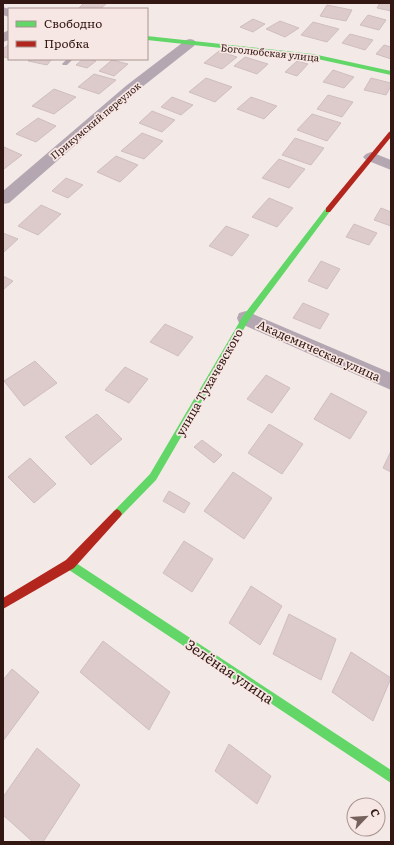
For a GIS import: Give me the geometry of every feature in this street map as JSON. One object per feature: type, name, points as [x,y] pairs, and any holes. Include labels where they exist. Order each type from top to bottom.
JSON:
[{"type":"street","name":"Боголюбская улица","points":[[148,38],[313,56],[391,73]]},
{"type":"street","name":"Прикумский переулок","points":[[3,199],[132,88],[190,43]]},
{"type":"street","name":"улица Тухачевского","points":[[3,604],[70,564],[152,477],[246,318],[311,230],[391,133]]},
{"type":"street","points":[[372,157],[391,165]]},
{"type":"street","name":"Академическая улица","points":[[246,318],[391,382]]},
{"type":"street","name":"Зелёная улица","points":[[70,564],[391,777]]},
{"type":"building","points":[[84,3],[107,3],[101,8],[79,8]]},
{"type":"building","points":[[380,3],[391,3],[391,11],[377,8]]},
{"type":"building","points":[[327,5],[352,10],[346,21],[320,16]]},
{"type":"building","points":[[368,15],[386,20],[379,30],[360,25]]},
{"type":"building","points":[[253,19],[265,24],[253,32],[240,27]]},
{"type":"building","points":[[280,21],[299,28],[285,37],[266,29]]},
{"type":"building","points":[[313,22],[339,29],[327,42],[301,35]]},
{"type":"building","points":[[350,34],[373,40],[365,50],[342,43]]},
{"type":"building","points":[[8,45],[8,58],[3,57],[3,49]]},
{"type":"building","points":[[384,45],[391,47],[391,59],[376,54]]},
{"type":"building","points":[[219,51],[237,57],[222,69],[204,63]]},
{"type":"building","points":[[245,57],[268,64],[257,74],[234,66]]},
{"type":"building","points":[[29,60],[51,60],[47,65],[28,61]]},
{"type":"building","points":[[82,60],[96,61],[87,68],[76,65]]},
{"type":"building","points":[[112,60],[128,64],[114,76],[99,71]]},
{"type":"building","points":[[297,61],[308,64],[297,76],[285,72]]},
{"type":"building","points":[[333,70],[354,77],[344,88],[323,82]]},
{"type":"building","points":[[94,74],[116,80],[99,94],[78,87]]},
{"type":"building","points":[[206,78],[232,87],[215,102],[189,92]]},
{"type":"building","points":[[371,78],[391,83],[386,95],[364,90]]},
{"type":"building","points":[[54,89],[76,97],[54,114],[32,106]]},
{"type":"building","points":[[328,95],[353,102],[342,117],[317,109]]},
{"type":"building","points":[[172,97],[193,105],[181,115],[161,107]]},
{"type":"building","points":[[251,97],[277,106],[264,119],[237,109]]},
{"type":"building","points":[[152,111],[175,120],[162,132],[139,123]]},
{"type":"building","points":[[312,114],[341,123],[327,141],[297,130]]},
{"type":"building","points":[[38,118],[56,126],[36,142],[16,134]]},
{"type":"building","points":[[142,133],[163,141],[144,159],[121,151]]},
{"type":"building","points":[[295,138],[324,148],[311,165],[282,155]]},
{"type":"building","points":[[4,147],[22,155],[3,169]]},
{"type":"building","points":[[116,156],[138,165],[120,182],[97,172]]},
{"type":"building","points":[[279,159],[305,169],[289,188],[262,178]]},
{"type":"building","points":[[66,178],[83,185],[68,198],[52,191]]},
{"type":"building","points":[[269,198],[293,208],[277,227],[252,217]]},
{"type":"building","points":[[41,205],[61,214],[38,235],[18,226]]},
{"type":"building","points":[[381,208],[391,212],[391,226],[374,220]]},
{"type":"building","points":[[354,224],[377,233],[369,245],[346,237]]},
{"type":"building","points":[[226,226],[249,235],[232,256],[209,246]]},
{"type":"building","points":[[3,233],[18,239],[4,252],[3,252]]},
{"type":"building","points":[[321,261],[340,269],[327,289],[308,281]]},
{"type":"building","points":[[3,276],[13,281],[3,290]]},
{"type":"building","points":[[303,303],[329,314],[320,329],[293,318]]},
{"type":"building","points":[[165,324],[193,337],[178,356],[150,342]]},
{"type":"building","points":[[35,361],[57,383],[24,406],[4,381]]},
{"type":"building","points":[[125,367],[148,379],[129,403],[105,390]]},
{"type":"building","points":[[266,375],[290,388],[272,413],[247,399]]},
{"type":"building","points":[[331,393],[367,412],[350,439],[314,419]]},
{"type":"building","points":[[97,414],[122,439],[91,465],[65,437]]},
{"type":"building","points":[[269,424],[303,444],[282,474],[248,453]]},
{"type":"building","points":[[202,440],[222,455],[214,463],[194,447]]},
{"type":"building","points":[[391,451],[391,472],[383,468]]},
{"type":"building","points":[[30,458],[56,484],[34,503],[8,477]]},
{"type":"building","points":[[233,472],[272,498],[244,539],[204,511]]},
{"type":"building","points":[[169,491],[190,503],[184,513],[163,501]]},
{"type":"building","points":[[184,541],[213,559],[192,592],[163,573]]},
{"type":"building","points":[[251,586],[282,606],[260,645],[229,623]]},
{"type":"building","points":[[289,614],[336,639],[321,680],[273,654]]},
{"type":"building","points":[[103,641],[170,692],[149,730],[80,672]]},
{"type":"building","points":[[351,652],[391,678],[373,721],[332,692]]},
{"type":"building","points":[[12,669],[39,692],[3,741],[3,680]]},
{"type":"building","points":[[229,744],[271,776],[257,804],[215,771]]},
{"type":"building","points":[[37,748],[80,785],[43,842],[33,842],[3,815],[3,797]]},
{"type":"traffic: fast","points":[[148,38],[313,56],[391,73]]},
{"type":"traffic: fast","points":[[117,514],[153,477],[246,318],[328,210]]},
{"type":"traffic: fast","points":[[70,564],[391,777]]},
{"type":"traffic: jam","points":[[328,210],[391,133]]},
{"type":"traffic: jam","points":[[3,604],[70,564],[117,514]]}]
